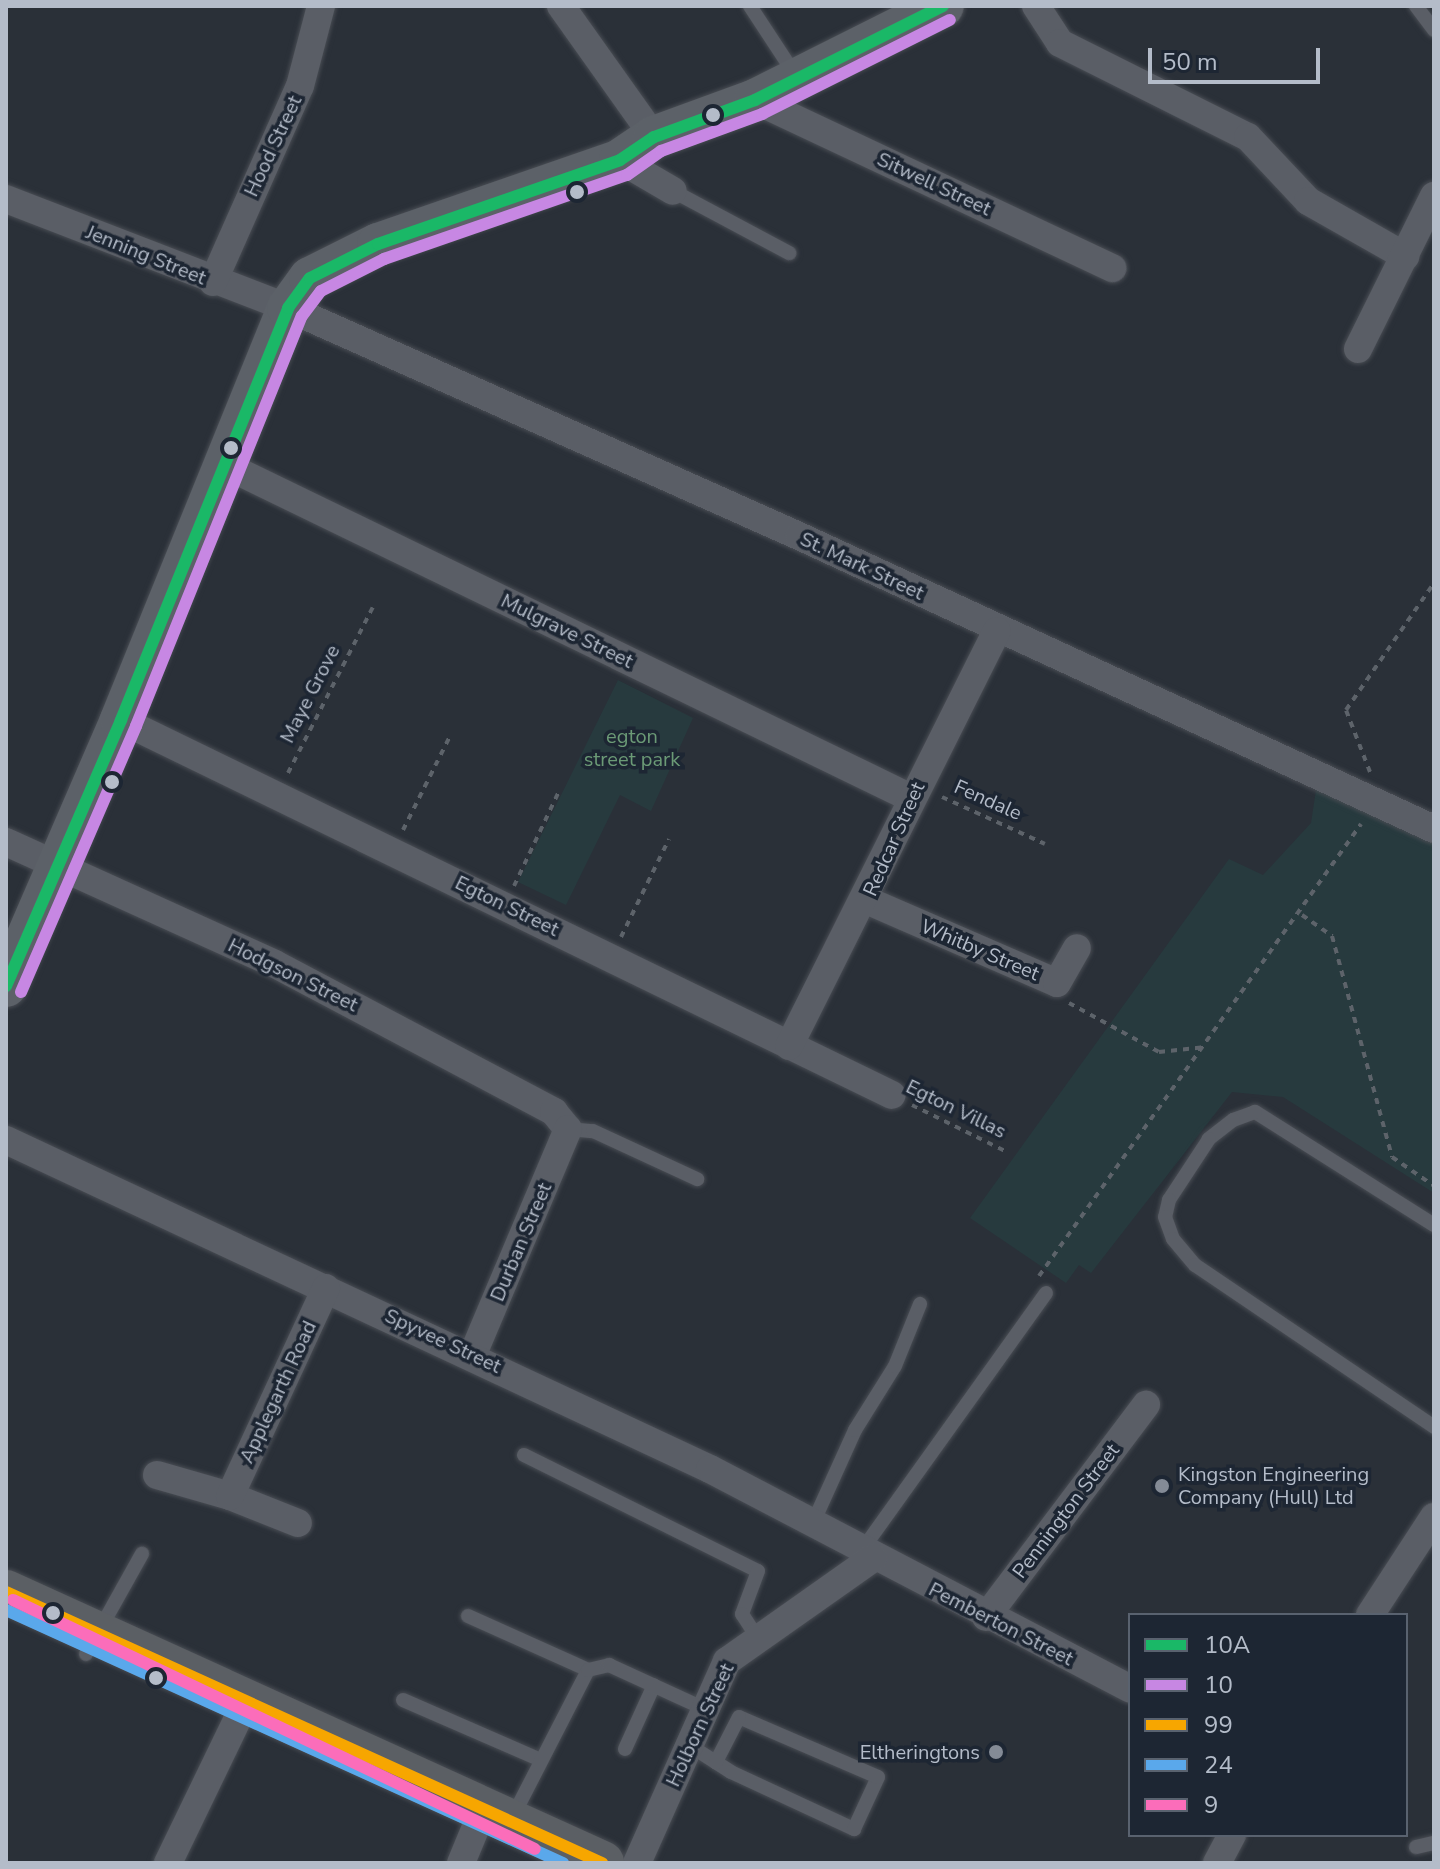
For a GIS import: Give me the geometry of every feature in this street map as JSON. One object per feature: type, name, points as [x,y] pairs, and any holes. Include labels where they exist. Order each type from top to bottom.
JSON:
[{"type":"highway","points":[[6,1592],[92,1644],[481,1833],[528,1863]]},
{"type":"highway","points":[[6,1614],[92,1644]]},
{"type":"highway","points":[[481,1833],[602,1863]]},
{"type":"main road","points":[[6,986],[121,720],[288,308],[310,278],[378,244],[620,160],[654,137],[755,100],[938,7]]},
{"type":"street","name":"Hood Street","points":[[213,282],[300,86],[321,6]]},
{"type":"street","points":[[561,6],[654,137]]},
{"type":"street","points":[[1036,6],[1060,43],[1248,137],[1308,201],[1405,256]]},
{"type":"street","name":"Sitwell Street","points":[[755,100],[1112,268]]},
{"type":"street","points":[[620,160],[673,191]]},
{"type":"street","points":[[1358,349],[1434,196]]},
{"type":"street","name":"Jenning Street","points":[[6,199],[213,282],[288,308]]},
{"type":"street","name":"St. Mark Street","points":[[288,308],[799,536],[997,631],[1434,829]]},
{"type":"street","name":"Mulgrave Street","points":[[223,464],[914,792]]},
{"type":"street","name":"Redcar Street","points":[[789,1046],[866,900],[914,792],[997,631]]},
{"type":"street","name":"Egton Street","points":[[121,720],[892,1095]]},
{"type":"street","name":"Hodgson Street","points":[[6,842],[289,971],[503,1082],[554,1112],[568,1129]]},
{"type":"street","name":"Whitby Street","points":[[866,900],[1057,983],[1077,948]]},
{"type":"street","name":"Durban Street","points":[[473,1354],[568,1129]]},
{"type":"street","name":"Spyvee Street","points":[[6,1140],[473,1354],[813,1523],[867,1554]]},
{"type":"street","name":"Applegarth Road","points":[[230,1496],[326,1288]]},
{"type":"street","name":"Pennington Street","points":[[986,1617],[1146,1405]]},
{"type":"street","points":[[157,1475],[230,1496],[298,1523]]},
{"type":"street","points":[[1371,1613],[1434,1517]]},
{"type":"street","name":"Pemberton Street","points":[[867,1554],[1128,1688]]},
{"type":"street","name":"Holborn Street","points":[[637,1863],[727,1661],[867,1554]]},
{"type":"street","points":[[168,1863],[240,1714]]},
{"type":"street","points":[[1217,1863],[1231,1837]]},
{"type":"lane","points":[[750,6],[798,78]]},
{"type":"lane","points":[[1416,6],[1434,30]]},
{"type":"lane","points":[[673,191],[789,253]]},
{"type":"lane","points":[[1433,1424],[1195,1265],[1173,1239],[1165,1217],[1169,1200],[1209,1139],[1255,1112],[1434,1225]]},
{"type":"lane","points":[[568,1129],[593,1131],[697,1179]]},
{"type":"lane","points":[[867,1554],[1046,1293]]},
{"type":"lane","points":[[813,1523],[855,1430],[895,1366],[920,1304]]},
{"type":"lane","points":[[524,1455],[758,1571],[742,1614],[758,1639]]},
{"type":"lane","points":[[92,1644],[142,1554]]},
{"type":"lane","points":[[468,1616],[588,1670],[609,1665],[705,1709]]},
{"type":"lane","points":[[481,1833],[541,1760],[588,1670]]},
{"type":"lane","points":[[625,1749],[654,1685]]},
{"type":"lane","points":[[403,1700],[541,1760]]},
{"type":"lane","points":[[689,1745],[716,1762],[854,1829],[878,1777],[739,1717],[716,1762]]},
{"type":"lane","points":[[1416,1847],[1434,1843]]},
{"type":"path","points":[[1031,1288],[1302,915],[1375,802],[1375,785],[1346,710],[1434,583]]},
{"type":"path","name":"Maye Grove","points":[[276,796],[373,607]]},
{"type":"path","points":[[391,849],[450,736]]},
{"type":"path","points":[[504,905],[560,789]]},
{"type":"path","name":"Fendale","points":[[914,792],[1045,844]]},
{"type":"path","points":[[611,957],[669,839]]},
{"type":"path","points":[[1302,915],[1332,936],[1392,1157],[1434,1186]]},
{"type":"path","points":[[1057,983],[1070,1005],[1159,1052],[1206,1047]]},
{"type":"path","name":"Egton Villas","points":[[892,1095],[1007,1152]]},
{"type":"green space","name":"egton street park","points":[[618,680],[693,718],[651,811],[620,795],[566,905],[518,882]]},
{"type":"green space","points":[[1319,770],[1434,825],[1434,1193],[1283,1097],[1232,1092],[1091,1273],[1079,1265],[1066,1283],[970,1218],[1229,859],[1263,875],[1311,823]]},
{"type":"transit line","name":"10A","points":[[6,986],[121,720],[288,308],[310,278],[378,244],[620,160],[654,137],[755,100],[943,6]]},
{"type":"transit line","name":"10","points":[[21,992],[136,726],[302,316],[321,291],[384,259],[627,175],[661,151],[762,114],[950,20]]},
{"type":"transit line","name":"99","points":[[6,1592],[602,1863]]},
{"type":"transit line","name":"9","points":[[13,1600],[535,1849]]},
{"type":"transit line","name":"24","points":[[6,1610],[563,1863]]},
{"type":"place","name":"Kingston Engineering Company (Hull) Ltd","points":[[1162,1486]]},
{"type":"place","name":"Eltheringtons","points":[[996,1752]]}]
